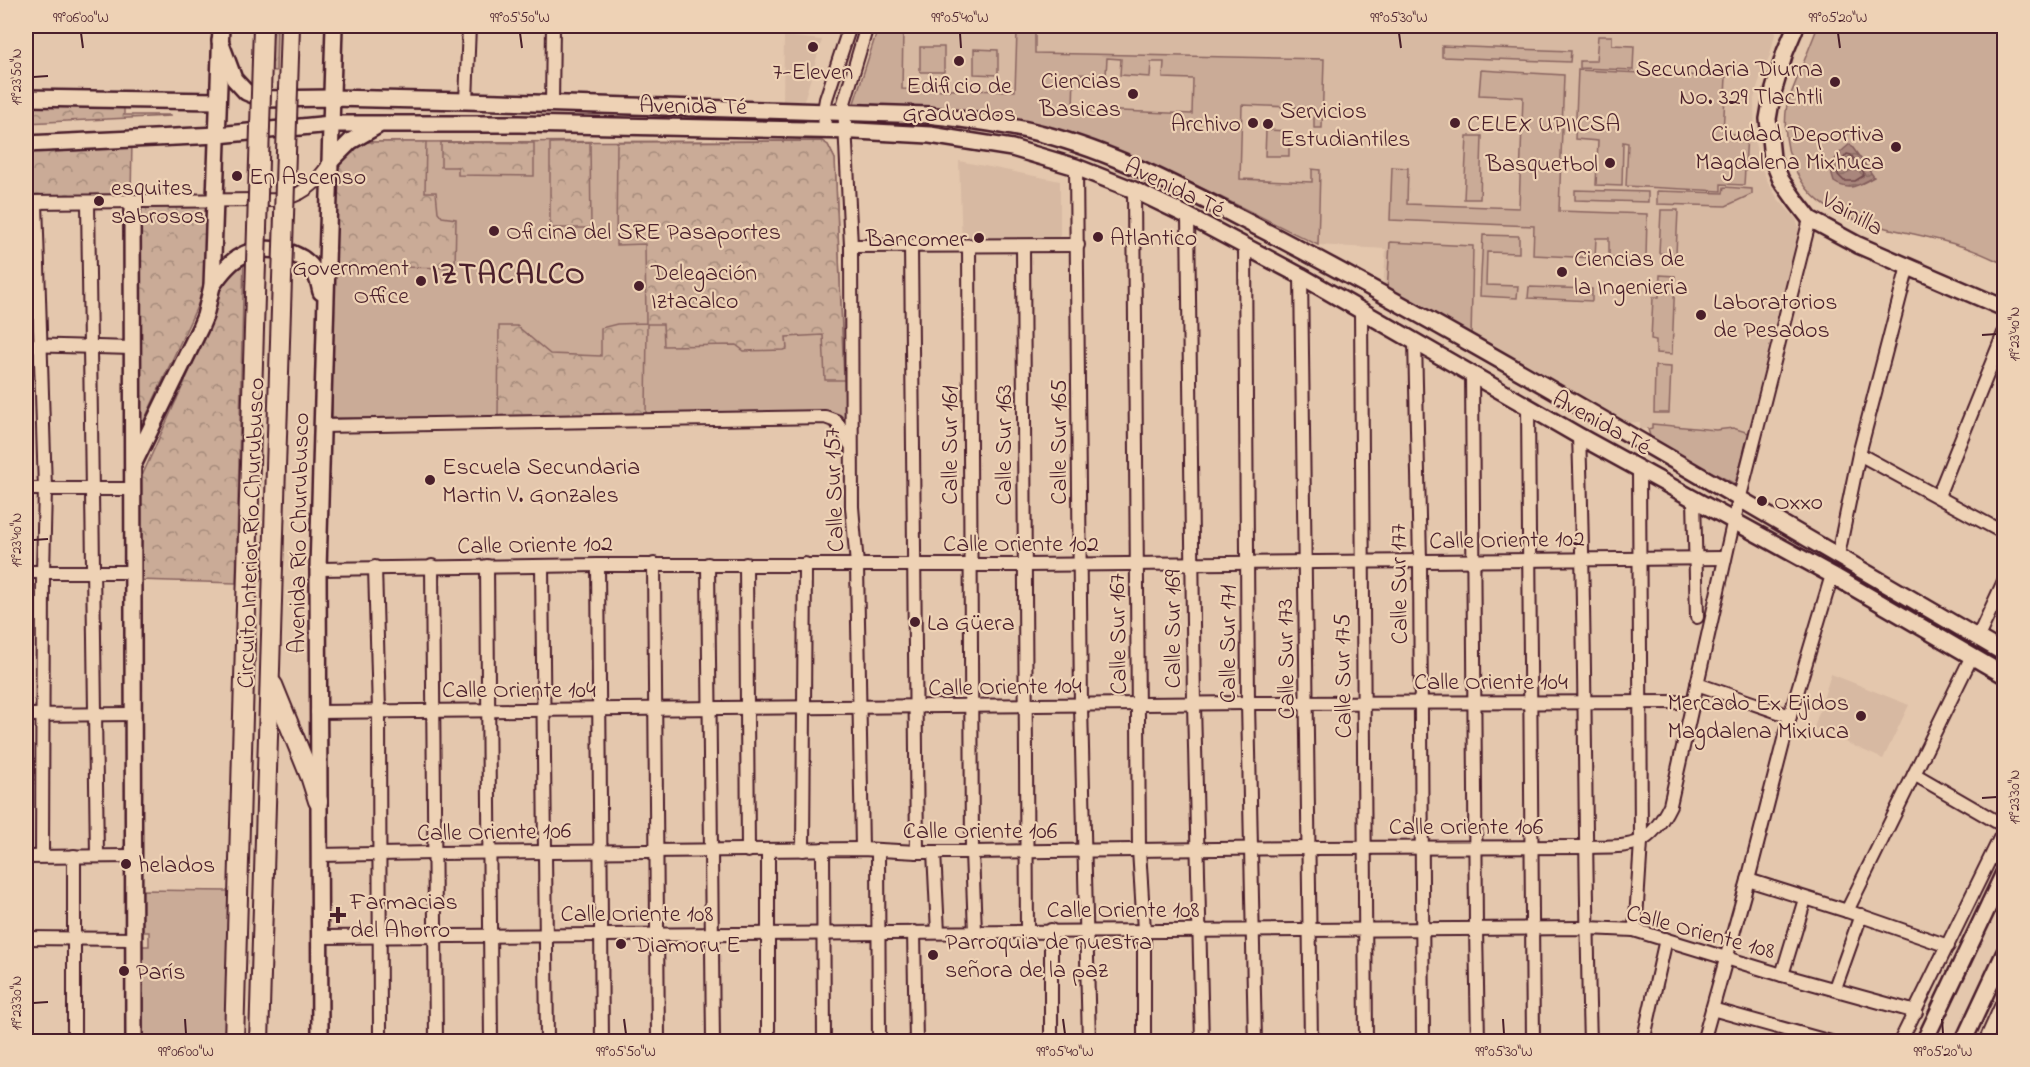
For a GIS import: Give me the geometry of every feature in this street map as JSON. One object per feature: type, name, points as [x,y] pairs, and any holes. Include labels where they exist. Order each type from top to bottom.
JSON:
[{"type":"highway","name":"Circuito Interior Río Churubusco","points":[[234,1041],[263,26]]},
{"type":"highway","name":"Circuito Interior Río Churubusco","points":[[260,1041],[290,26]]},
{"type":"highway","points":[[270,673],[277,698],[310,776],[318,801]]},
{"type":"main road","name":"Avenida Río Churubusco","points":[[320,1041],[318,569],[334,26]]},
{"type":"main road","name":"Vainilla","points":[[1796,26],[1785,52],[1768,119],[1772,158],[1780,180],[1810,219],[1858,245],[2004,308]]},
{"type":"main road","name":"Avenida Té","points":[[220,33],[234,79],[251,95],[263,99],[332,98],[824,111],[929,116],[999,124],[1056,138],[1137,167],[1191,192],[1345,272],[1628,433],[2004,653]]},
{"type":"main road","points":[[133,466],[200,328],[212,286],[220,33]]},
{"type":"main road","points":[[26,98],[218,101]]},
{"type":"main road","name":"Avenida Té","points":[[26,144],[218,135],[331,124],[536,124],[846,130],[930,135],[998,145],[1076,167],[1134,190],[1245,246],[1579,436],[1734,520],[2004,675]]},
{"type":"main road","points":[[330,162],[351,141],[379,124]]},
{"type":"main road","points":[[132,202],[134,1041]]},
{"type":"main road","points":[[212,286],[225,269],[241,256],[262,250],[280,251],[298,257],[312,268],[325,307]]},
{"type":"main road","points":[[1924,1041],[2004,873]]},
{"type":"main road","points":[[1962,1041],[2004,954]]},
{"type":"street","points":[[466,102],[469,26]]},
{"type":"street","points":[[552,104],[553,26]]},
{"type":"street","points":[[825,130],[826,99],[850,26]]},
{"type":"street","name":"Calle Sur 157","points":[[862,849],[856,565],[852,507],[851,246],[844,112],[845,95],[867,26]]},
{"type":"street","points":[[1785,52],[1787,26]]},
{"type":"street","points":[[42,856],[45,489],[40,345],[31,202],[275,200],[297,195],[313,185],[330,162]]},
{"type":"street","name":"Calle Sur 165","points":[[1076,167],[1082,706],[1089,1041]]},
{"type":"street","name":"Calle Sur 167","points":[[1134,190],[1139,850],[1144,930],[1144,1041]]},
{"type":"street","points":[[88,202],[97,856]]},
{"type":"street","name":"Calle Sur 169","points":[[1188,216],[1196,849],[1202,1041]]},
{"type":"street","points":[[1641,842],[1660,824],[1670,805],[1739,498],[1810,219]]},
{"type":"street","points":[[851,246],[1078,245]]},
{"type":"street","points":[[911,246],[916,852]]},
{"type":"street","name":"Calle Sur 161","points":[[969,246],[972,852],[975,932]]},
{"type":"street","name":"Calle Sur 163","points":[[1023,246],[1028,931]]},
{"type":"street","name":"Calle Sur 171","points":[[1245,246],[1248,703],[1255,1041]]},
{"type":"street","points":[[1838,555],[1859,454],[1908,266]]},
{"type":"street","name":"Calle Sur 173","points":[[1301,276],[1311,1041]]},
{"type":"street","name":"Calle Sur 175","points":[[1361,310],[1366,1041]]},
{"type":"street","points":[[1938,496],[2004,333]]},
{"type":"street","name":"Calle Sur 177","points":[[1414,341],[1420,561],[1423,1041]]},
{"type":"street","points":[[26,345],[132,348]]},
{"type":"street","points":[[1472,374],[1478,1041]]},
{"type":"street","points":[[1528,406],[1533,1041]]},
{"type":"street","points":[[322,426],[825,417],[836,422],[851,445]]},
{"type":"street","points":[[1579,436],[1584,558],[1590,1041]]},
{"type":"street","points":[[1859,454],[2004,533]]},
{"type":"street","points":[[1634,930],[1641,842],[1639,469]]},
{"type":"street","points":[[26,489],[133,489]]},
{"type":"street","points":[[1694,500],[1697,617]]},
{"type":"street","name":"Calle Oriente 102","points":[[318,569],[654,564],[1025,565],[1725,558]]},
{"type":"street","points":[[654,564],[658,1041]]},
{"type":"street","points":[[708,564],[713,1041]]},
{"type":"street","points":[[746,564],[748,850]]},
{"type":"street","points":[[803,850],[805,564]]},
{"type":"street","points":[[598,565],[602,1041]]},
{"type":"street","points":[[432,566],[436,1041]]},
{"type":"street","points":[[487,566],[491,1041]]},
{"type":"street","points":[[543,566],[547,1041]]},
{"type":"street","points":[[375,567],[379,711],[380,1041]]},
{"type":"street","points":[[26,572],[133,572]]},
{"type":"street","points":[[1703,1041],[1748,880],[1790,716],[1832,576]]},
{"type":"street","points":[[1978,638],[2004,581]]},
{"type":"street","points":[[1848,911],[1972,656]]},
{"type":"street","points":[[1696,684],[1790,716]]},
{"type":"street","name":"Calle Oriente 104","points":[[317,712],[1248,703],[1693,702]]},
{"type":"street","points":[[26,715],[133,714]]},
{"type":"street","points":[[1900,1041],[2004,828],[1914,774]]},
{"type":"street","name":"Calle Oriente 106","points":[[318,855],[823,849],[972,852],[1586,847],[1627,846],[1641,842]]},
{"type":"street","points":[[823,849],[824,1041]]},
{"type":"street","points":[[768,850],[768,1041]]},
{"type":"street","points":[[878,851],[879,1041]]},
{"type":"street","points":[[934,852],[938,932]]},
{"type":"street","points":[[74,856],[74,1041]]},
{"type":"street","points":[[26,857],[133,856]]},
{"type":"street","points":[[1748,880],[1861,915],[1948,946]]},
{"type":"street","points":[[1782,975],[1805,899]]},
{"type":"street","points":[[1836,988],[1861,915]]},
{"type":"street","name":"Calle Oriente 108","points":[[319,936],[1366,928],[1634,930],[1782,975],[1836,988],[1916,1012]]},
{"type":"street","points":[[1051,1041],[1052,930]]},
{"type":"street","points":[[914,932],[916,1041]]},
{"type":"street","points":[[26,939],[134,939]]},
{"type":"street","points":[[1643,1041],[1666,939]]},
{"type":"street","points":[[1985,1041],[2001,1017],[2004,1000]]},
{"type":"street","points":[[1712,1009],[1831,1041]]},
{"type":"shaded area","points":[[879,26],[1777,26],[1770,55],[1754,99],[1755,143],[1760,165],[1768,182],[1778,199],[1796,219],[1799,229],[1735,484],[1651,440],[1648,429],[1640,429],[1640,422],[1625,423],[1383,290],[1386,249],[1318,245],[1134,157],[1044,127],[965,111],[854,103]]},
{"type":"shaded area","points":[[784,36],[822,40],[804,101],[783,101]]},
{"type":"shaded area","points":[[959,161],[1060,181],[1060,245],[962,245]]},
{"type":"shaded area","name":"Mercado Ex Ejidos Magdalena Mixiuca","points":[[1831,674],[1909,705],[1883,759],[1814,728]]},
{"type":"green space","points":[[267,26],[277,26],[276,71],[265,70]]},
{"type":"green space","name":"Ciudad Deportiva Magdalena Mixhuca","points":[[1818,26],[2004,26],[2004,264],[1963,247],[1850,218],[1833,211],[1806,188],[1790,157],[1785,122],[1787,104]]},
{"type":"green space","points":[[878,28],[903,29],[902,89],[1015,91],[1017,31],[1035,32],[1035,53],[1324,59],[1322,128],[1314,128],[1314,108],[1242,105],[1240,179],[1312,182],[1312,169],[1320,170],[1318,245],[1151,165],[1047,128],[999,117],[927,108],[854,103]],"holes":[[[1107,58],[1121,59],[1120,75],[1150,77],[1151,62],[1164,62],[1163,78],[1193,79],[1192,114],[1073,109],[1074,74],[1106,75]]]},
{"type":"green space","points":[[1598,36],[1612,36],[1612,45],[1634,46],[1633,70],[1580,68],[1580,61],[1596,61]]},
{"type":"green space","points":[[1442,46],[1571,51],[1570,62],[1442,57]]},
{"type":"green space","points":[[920,47],[944,47],[944,72],[920,72]]},
{"type":"green space","points":[[974,49],[998,50],[998,75],[974,74]]},
{"type":"green space","points":[[1481,70],[1564,75],[1559,211],[1647,214],[1646,259],[1609,258],[1609,238],[1596,238],[1595,258],[1533,255],[1534,226],[1390,220],[1392,167],[1408,168],[1407,204],[1519,208],[1523,97],[1479,95]]},
{"type":"green space","points":[[1578,70],[1726,77],[1723,133],[1747,135],[1744,185],[1721,184],[1721,191],[1626,186],[1628,143],[1623,142],[1622,186],[1596,185],[1598,141],[1575,139]]},
{"type":"green space","points":[[26,102],[124,103],[124,115],[170,116],[26,123]]},
{"type":"green space","points":[[1266,130],[1289,131],[1289,156],[1265,156]]},
{"type":"green space","points":[[1467,136],[1482,136],[1480,199],[1464,199]]},
{"type":"green space","points":[[132,140],[131,198],[26,199],[26,147]]},
{"type":"green space","points":[[822,141],[828,145],[835,159],[846,425],[841,418],[646,415],[332,418],[333,266],[366,142]]},
{"type":"green space","points":[[822,141],[828,145],[835,159],[844,380],[825,380],[823,335],[786,337],[787,349],[784,350],[744,351],[736,345],[664,346],[663,324],[647,324],[646,415],[498,416],[499,326],[517,326],[550,354],[601,356],[601,328],[617,324],[646,323],[645,244],[616,245],[617,142]]},
{"type":"green space","points":[[366,142],[426,142],[425,192],[436,192],[438,212],[442,217],[456,219],[455,268],[333,266],[336,161],[351,146]]},
{"type":"green space","points":[[441,142],[534,143],[534,176],[458,175],[458,167],[441,167]]},
{"type":"green space","points":[[590,142],[591,228],[550,228],[550,143]]},
{"type":"green space","points":[[1724,187],[1752,189],[1752,194],[1726,206],[1657,204],[1657,191],[1723,193]]},
{"type":"green space","points":[[1575,190],[1648,192],[1648,202],[1575,200]]},
{"type":"green space","points":[[206,206],[206,287],[136,438],[130,208]]},
{"type":"green space","points":[[1661,210],[1678,210],[1676,254],[1659,253]]},
{"type":"green space","points":[[1483,235],[1519,236],[1519,253],[1487,252],[1486,285],[1518,286],[1517,298],[1480,296]]},
{"type":"green space","points":[[1390,242],[1473,246],[1471,339],[1387,293]]},
{"type":"green space","points":[[244,257],[236,583],[138,580],[137,487],[208,330],[214,276]]},
{"type":"green space","points":[[1660,275],[1675,276],[1672,354],[1656,353],[1656,340],[1651,339],[1653,297],[1659,297]]},
{"type":"green space","points":[[1529,287],[1592,289],[1592,301],[1528,298]]},
{"type":"green space","points":[[1655,366],[1671,367],[1669,413],[1654,413]]},
{"type":"green space","points":[[1652,424],[1716,430],[1733,428],[1749,433],[1735,484],[1651,440],[1648,429],[1652,428]]},
{"type":"green space","points":[[140,890],[229,891],[225,1041],[141,1041],[140,946],[149,946],[149,932],[140,932]]},
{"type":"water","points":[[1850,144],[1874,177],[1859,185],[1845,187],[1834,182],[1832,170],[1837,156]]},
{"type":"place","name":"7-Eleven","points":[[813,47]]},
{"type":"place","name":"Edificio de Graduados","points":[[959,61]]},
{"type":"place","name":"Secundaria Diurna No. 329 Tlachtli","points":[[1835,82]]},
{"type":"place","name":"Ciencias Basicas","points":[[1133,94]]},
{"type":"place","name":"Archivo","points":[[1253,123]]},
{"type":"place","name":"CELEX UPIICSA","points":[[1455,123]]},
{"type":"place","name":"Servicios Estudiantiles","points":[[1268,124]]},
{"type":"place","name":"Ciudad Deportiva Magdalena Mixhuca","points":[[1896,147]]},
{"type":"place","name":"Basquetbol","points":[[1610,163]]},
{"type":"place","name":"En Ascenso","points":[[237,176]]},
{"type":"place","name":"esquites sabrosos","points":[[99,201]]},
{"type":"place","name":"Oficina del SRE Pasaportes","points":[[494,231]]},
{"type":"place","name":"Atlantico","points":[[1098,237]]},
{"type":"place","name":"Bancomer","points":[[979,238]]},
{"type":"place","name":"Ciencias de la Ingenieria","points":[[1562,272]]},
{"type":"place","name":"Government Office","points":[[421,281]]},
{"type":"place","name":"Delegación Iztacalco","points":[[639,286]]},
{"type":"place","name":"Laboratorios de Pesados","points":[[1701,315]]},
{"type":"place","name":"Escuela Secundaria Martin V. Gonzales","points":[[430,480]]},
{"type":"place","name":"Oxxo","points":[[1762,501]]},
{"type":"place","name":"La Güera","points":[[915,622]]},
{"type":"place","name":"Mercado Ex Ejidos Magdalena Mixiuca","points":[[1861,716]]},
{"type":"place","name":"helados","points":[[126,864]]},
{"type":"place","name":"Farmacias del Ahorro","points":[[338,915]]},
{"type":"place","name":"Diamoru E","points":[[621,944]]},
{"type":"place","name":"Parroquia de nuestra señora de la paz","points":[[933,955]]},
{"type":"place","name":"París","points":[[124,971]]},
{"type":"district","name":"IZTACALCO","points":[[509,273]]}]
